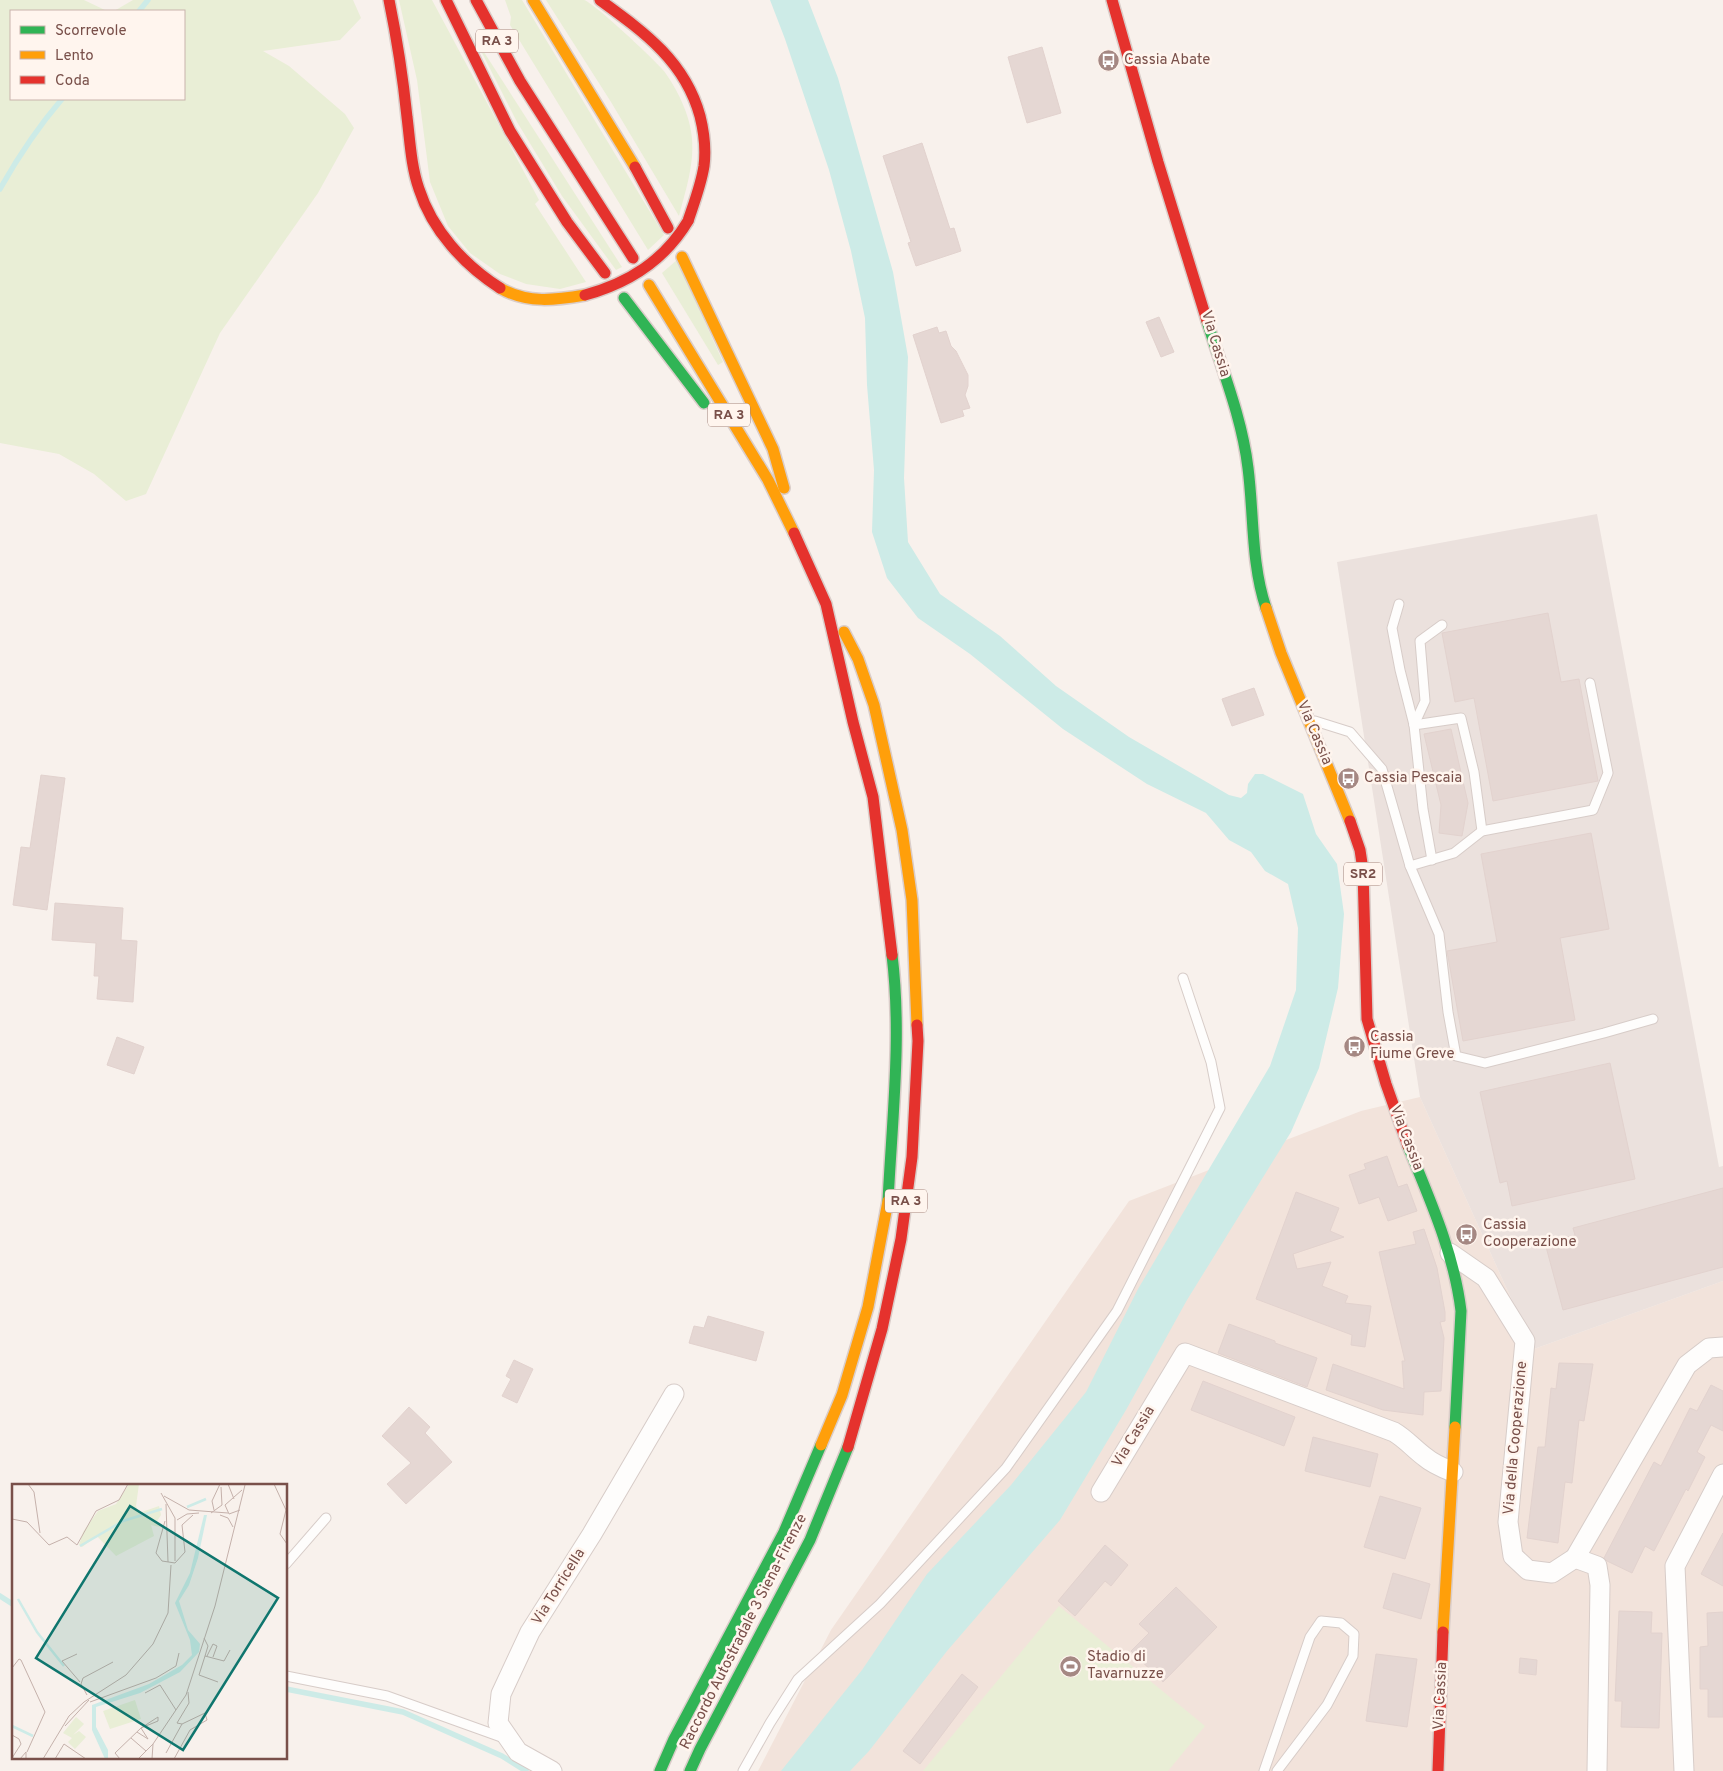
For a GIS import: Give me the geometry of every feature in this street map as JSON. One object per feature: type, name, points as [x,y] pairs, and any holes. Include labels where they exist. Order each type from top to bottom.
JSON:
[{"type":"main road","points":[[389,0],[398,39],[412,162],[419,192],[435,225],[460,256],[488,281],[518,296],[552,301],[585,295],[613,287],[645,269],[672,245],[683,232],[688,220],[697,195],[704,164],[704,133],[696,101],[685,78],[668,56],[632,23],[600,0]]},
{"type":"main road","points":[[446,0],[510,131],[567,222],[605,272]]},
{"type":"main road","name":"RA 3","points":[[476,0],[520,81],[632,258]]},
{"type":"main road","points":[[533,0],[640,175],[668,228]]},
{"type":"main road","name":"Via Cassia","points":[[1112,0],[1158,162],[1242,434],[1248,468],[1259,587],[1281,653],[1360,850],[1363,870],[1367,1019],[1372,1042],[1391,1099],[1450,1253],[1460,1295],[1461,1310],[1453,1472],[1440,1689],[1438,1771]]},
{"type":"main road","points":[[682,257],[773,449],[802,550]]},
{"type":"main road","name":"Raccordo Autostradale 3 Siena-Firenze","points":[[649,285],[768,480],[826,604],[853,722],[873,797],[895,977],[896,1045],[888,1202],[868,1307],[842,1395],[784,1532],[674,1739],[660,1771]]},
{"type":"main road","points":[[624,298],[711,413]]},
{"type":"main road","points":[[733,444],[802,550]]},
{"type":"main road","name":"Raccordo Autostradale 3 Siena-Firenze","points":[[690,1771],[810,1540],[850,1441],[882,1329],[901,1239],[912,1156],[918,1032],[912,900],[902,830],[874,705],[858,659],[839,621],[826,604]]},
{"type":"street","name":"Via della Cooperazione","points":[[1450,1253],[1486,1278],[1525,1341],[1508,1522],[1514,1556],[1528,1570],[1552,1573],[1575,1558],[1687,1364],[1709,1348],[1723,1347]]},
{"type":"street","name":"Via Cassia","points":[[1101,1492],[1185,1352],[1394,1432],[1437,1466],[1453,1472]]},
{"type":"street","name":"Via Torricella","points":[[552,1771],[518,1752],[498,1723],[501,1694],[526,1641],[618,1491],[674,1394]]},
{"type":"street","points":[[1684,1771],[1675,1566],[1723,1474]]},
{"type":"street","points":[[1575,1558],[1598,1566],[1600,1585],[1597,1771]]},
{"type":"lane","points":[[1399,604],[1392,628],[1414,725],[1423,809],[1432,860]]},
{"type":"lane","points":[[1414,725],[1425,701],[1420,641],[1442,626]]},
{"type":"lane","points":[[1410,866],[1454,853],[1482,831],[1593,810],[1608,773],[1590,684]]},
{"type":"lane","points":[[1308,718],[1350,732],[1382,769],[1410,866],[1439,934],[1448,1012],[1456,1056],[1485,1063],[1653,1019]]},
{"type":"lane","points":[[1414,725],[1461,718],[1474,772],[1482,831]]},
{"type":"lane","points":[[743,1771],[798,1679],[880,1604],[1006,1468],[1117,1311],[1220,1108],[1211,1062],[1184,978]]},
{"type":"lane","points":[[288,1562],[326,1518]]},
{"type":"lane","points":[[1264,1771],[1310,1637],[1321,1621],[1341,1624],[1354,1634],[1352,1656],[1327,1704],[1277,1771]]},
{"type":"lane","points":[[288,1676],[387,1696],[509,1739]]},
{"type":"shaded area","points":[[1597,514],[1719,1167],[1723,1166],[1723,1281],[1534,1349],[1420,1097],[1337,562]]},
{"type":"shaded area","points":[[1420,1097],[1534,1349],[1723,1281],[1723,1771],[758,1771],[831,1630],[1129,1201],[1361,1111]]},
{"type":"green space","points":[[0,0],[84,0],[105,10],[10,10],[10,100],[185,100],[185,10],[116,10],[133,0],[353,0],[361,18],[340,40],[263,51],[289,66],[345,114],[354,128],[318,193],[220,333],[146,494],[126,501],[94,474],[59,454],[0,443]]},
{"type":"green space","points":[[399,0],[432,0],[539,200],[535,204],[586,282],[560,289],[526,284],[500,274],[470,253],[448,226],[430,182],[417,80]]},
{"type":"green space","points":[[505,0],[522,0],[664,235],[648,250],[510,25],[511,17]]},
{"type":"green space","points":[[546,0],[584,0],[590,3],[649,56],[664,71],[672,83],[686,111],[692,137],[692,160],[679,216],[611,102]]},
{"type":"green space","points":[[473,35],[622,267],[616,270],[562,196],[517,122]]},
{"type":"green space","points":[[677,260],[723,362],[718,365],[662,273]]},
{"type":"green space","name":"Stadio di Tavarnuzze","points":[[1059,1606],[1205,1726],[1168,1771],[923,1771]]},
{"type":"water","points":[[770,0],[808,0],[838,78],[893,272],[908,357],[904,478],[908,542],[940,594],[1000,636],[1056,686],[1129,737],[1229,795],[1241,798],[1247,793],[1248,784],[1255,774],[1263,774],[1303,794],[1316,834],[1337,864],[1344,914],[1338,988],[1319,1068],[1291,1132],[1187,1300],[1126,1410],[1060,1520],[947,1651],[869,1751],[850,1771],[781,1771],[862,1670],[927,1574],[1011,1485],[1086,1392],[1138,1289],[1270,1066],[1296,990],[1298,928],[1288,884],[1265,871],[1251,852],[1229,840],[1206,813],[1147,784],[1063,729],[970,654],[918,618],[887,578],[872,532],[874,470],[867,385],[865,318],[851,251],[829,170]]},
{"type":"building","points":[[1042,47],[1061,113],[1027,123],[1008,57]]},
{"type":"building","points":[[922,143],[950,229],[954,228],[961,251],[916,266],[908,243],[911,242],[883,156]]},
{"type":"building","points":[[1159,317],[1174,352],[1161,357],[1146,322]]},
{"type":"building","points":[[937,327],[939,333],[946,331],[951,346],[956,351],[968,375],[968,386],[965,395],[970,408],[962,410],[964,416],[941,423],[913,335]]},
{"type":"building","points":[[1548,613],[1561,682],[1579,679],[1598,781],[1493,801],[1474,698],[1455,702],[1442,633]]},
{"type":"building","points":[[1254,688],[1264,715],[1232,726],[1222,699]]},
{"type":"building","points":[[1451,729],[1468,803],[1462,836],[1439,833],[1441,805],[1424,734]]},
{"type":"building","points":[[41,775],[65,778],[47,910],[13,905],[21,847],[30,848]]},
{"type":"building","points":[[1591,833],[1609,929],[1560,938],[1575,1020],[1463,1041],[1447,951],[1497,942],[1481,854]]},
{"type":"building","points":[[55,903],[123,908],[121,940],[137,941],[133,1002],[97,999],[99,976],[94,976],[96,943],[52,940]]},
{"type":"building","points":[[117,1037],[144,1047],[134,1074],[107,1065]]},
{"type":"building","points":[[1610,1063],[1635,1179],[1512,1206],[1507,1181],[1500,1183],[1480,1092]]},
{"type":"building","points":[[1387,1156],[1398,1187],[1407,1184],[1417,1211],[1388,1221],[1379,1197],[1359,1204],[1349,1175],[1366,1169],[1364,1164]]},
{"type":"building","points":[[1723,1188],[1723,1267],[1563,1310],[1545,1243],[1575,1235],[1573,1228]]},
{"type":"building","points":[[1296,1192],[1339,1208],[1330,1231],[1344,1237],[1293,1254],[1297,1269],[1331,1262],[1322,1286],[1348,1296],[1345,1303],[1371,1306],[1365,1347],[1351,1345],[1352,1335],[1256,1299]]},
{"type":"building","points":[[1424,1229],[1437,1268],[1445,1312],[1445,1321],[1440,1322],[1444,1338],[1441,1391],[1424,1392],[1423,1415],[1383,1410],[1326,1390],[1333,1364],[1404,1389],[1402,1361],[1405,1361],[1379,1252],[1416,1244],[1413,1232]]},
{"type":"building","points":[[708,1316],[764,1332],[756,1361],[689,1343],[694,1326],[704,1328]]},
{"type":"building","points":[[1229,1324],[1317,1358],[1307,1387],[1218,1353]]},
{"type":"building","points":[[514,1360],[533,1369],[517,1403],[502,1396],[511,1379],[506,1376]]},
{"type":"building","points":[[1559,1363],[1593,1364],[1584,1421],[1579,1420],[1572,1483],[1565,1482],[1558,1543],[1527,1538],[1538,1447],[1545,1447],[1551,1388],[1556,1389]]},
{"type":"building","points":[[1203,1381],[1295,1417],[1284,1446],[1191,1410]]},
{"type":"building","points":[[1711,1385],[1723,1391],[1723,1431],[1711,1425],[1697,1452],[1705,1457],[1654,1551],[1645,1546],[1632,1573],[1607,1561],[1604,1558],[1654,1462],[1661,1466],[1690,1408],[1697,1411]]},
{"type":"building","points":[[409,1407],[430,1427],[425,1433],[452,1462],[406,1504],[387,1484],[411,1463],[382,1436]]},
{"type":"building","points":[[1313,1437],[1378,1454],[1370,1487],[1305,1471]]},
{"type":"building","points":[[1380,1496],[1421,1508],[1405,1559],[1364,1547]]},
{"type":"building","points":[[1723,1533],[1723,1586],[1701,1574]]},
{"type":"building","points":[[1105,1545],[1128,1565],[1111,1586],[1105,1581],[1075,1616],[1058,1601]]},
{"type":"building","points":[[1393,1573],[1430,1584],[1421,1619],[1383,1608]]},
{"type":"building","points":[[1176,1587],[1217,1627],[1163,1682],[1131,1651],[1149,1633],[1139,1624]]},
{"type":"building","points":[[1619,1611],[1652,1612],[1651,1633],[1662,1633],[1659,1728],[1621,1727],[1622,1701],[1615,1701]]},
{"type":"building","points":[[1723,1612],[1723,1717],[1708,1717],[1708,1689],[1700,1689],[1700,1647],[1708,1646],[1707,1613]]},
{"type":"building","points":[[1376,1654],[1417,1659],[1407,1727],[1366,1721]]},
{"type":"building","points":[[1520,1658],[1537,1660],[1536,1675],[1519,1673]]},
{"type":"building","points":[[962,1674],[978,1687],[920,1764],[903,1751]]},
{"type":"waterway","points":[[140,10],[148,0]]},
{"type":"waterway","points":[[0,189],[29,142],[61,100]]},
{"type":"waterway","points":[[0,1596],[12,1604]]},
{"type":"waterway","points":[[288,1689],[403,1712],[502,1756],[526,1771]]},
{"type":"traffic: fast","points":[[624,298],[704,403]]},
{"type":"traffic: fast","points":[[1207,321],[1231,394],[1245,449],[1250,486],[1255,556],[1266,608]]},
{"type":"traffic: fast","points":[[888,1201],[896,1047],[895,986],[892,955]]},
{"type":"traffic: fast","points":[[1408,1146],[1440,1227],[1458,1289],[1461,1311],[1455,1427]]},
{"type":"traffic: fast","points":[[660,1771],[674,1739],[784,1532],[821,1445]]},
{"type":"traffic: fast","points":[[690,1771],[810,1540],[848,1447]]},
{"type":"traffic: slow","points":[[533,0],[635,167]]},
{"type":"traffic: slow","points":[[682,257],[773,449],[784,488]]},
{"type":"traffic: slow","points":[[649,285],[768,480],[794,533]]},
{"type":"traffic: slow","points":[[500,288],[531,299],[552,299],[585,295]]},
{"type":"traffic: slow","points":[[1266,608],[1281,653],[1350,821]]},
{"type":"traffic: slow","points":[[844,632],[858,659],[874,705],[902,830],[912,900],[917,1025]]},
{"type":"traffic: slow","points":[[821,1445],[842,1395],[868,1307],[888,1201]]},
{"type":"traffic: slow","points":[[1443,1632],[1455,1427]]},
{"type":"traffic: jam","points":[[389,0],[402,73],[412,162],[416,180],[425,204],[432,219],[451,245],[474,269],[500,288]]},
{"type":"traffic: jam","points":[[446,0],[510,131],[567,222],[605,273]]},
{"type":"traffic: jam","points":[[476,0],[520,81],[633,258]]},
{"type":"traffic: jam","points":[[600,0],[661,49],[684,79],[693,97],[703,128],[705,160],[703,173],[688,221]]},
{"type":"traffic: jam","points":[[1112,0],[1158,162],[1207,321]]},
{"type":"traffic: jam","points":[[635,167],[668,228]]},
{"type":"traffic: jam","points":[[585,295],[616,284],[644,268],[668,248],[688,221]]},
{"type":"traffic: jam","points":[[794,533],[826,604],[853,722],[873,797],[892,955]]},
{"type":"traffic: jam","points":[[1350,821],[1360,850],[1363,870],[1367,1019],[1386,1084],[1408,1146]]},
{"type":"traffic: jam","points":[[848,1447],[882,1329],[901,1239],[912,1157],[918,1041],[917,1025]]},
{"type":"traffic: jam","points":[[1438,1771],[1443,1632]]},
{"type":"place","name":"Cassia Abate","points":[[1108,60]]},
{"type":"place","name":"Cassia Pescaia","points":[[1348,778]]},
{"type":"place","name":"Cassia Fiume Greve","points":[[1354,1046]]},
{"type":"place","name":"Cassia Cooperazione","points":[[1467,1234]]},
{"type":"place","name":"Stadio di Tavarnuzze","points":[[1071,1666]]}]
